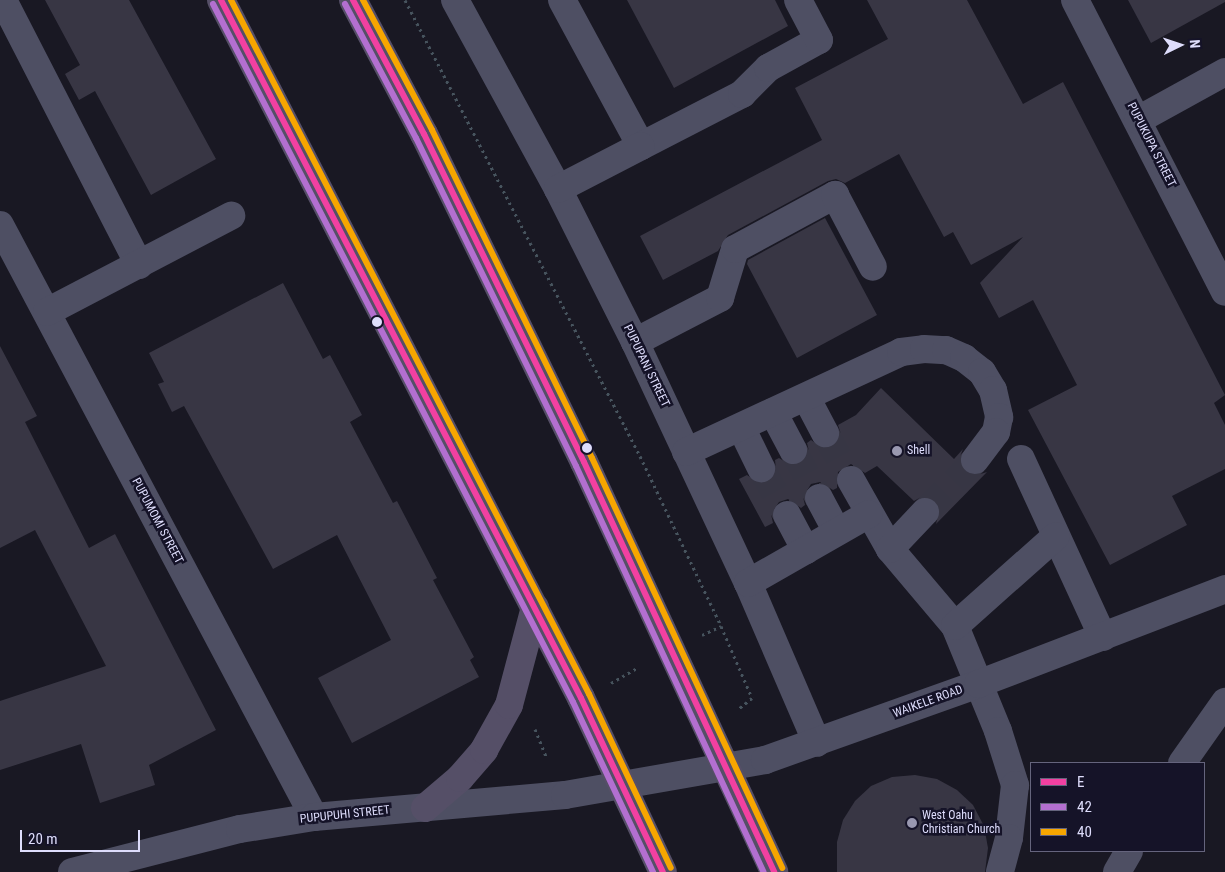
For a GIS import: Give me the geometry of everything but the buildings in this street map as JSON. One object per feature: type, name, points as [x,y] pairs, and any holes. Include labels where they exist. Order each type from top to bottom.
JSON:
[{"type":"main road","points":[[220,0],[535,607],[663,872]]},
{"type":"main road","points":[[353,0],[424,134],[580,453],[774,872]]},
{"type":"main road","points":[[425,808],[460,778],[488,743],[509,705],[535,607]]},
{"type":"street","points":[[3,0],[139,265]]},
{"type":"street","name":"PUPUPANI STREET","points":[[455,0],[558,189],[634,342],[748,583],[817,743]]},
{"type":"street","points":[[562,0],[642,146]]},
{"type":"street","points":[[558,189],[742,94],[768,68],[819,40],[798,0]]},
{"type":"street","name":"PUPUKUPA STREET","points":[[1075,0],[1225,292]]},
{"type":"street","points":[[1138,120],[1225,72]]},
{"type":"street","points":[[634,342],[720,298],[735,249],[836,195],[873,267]]},
{"type":"street","points":[[47,312],[231,216]]},
{"type":"street","name":"PUPUMOMI STREET","points":[[0,224],[314,816]]},
{"type":"street","points":[[686,452],[901,352],[946,350],[964,358],[982,372],[997,401],[996,432],[987,448],[975,460]]},
{"type":"street","points":[[806,396],[825,433]]},
{"type":"street","points":[[773,412],[793,450]]},
{"type":"street","points":[[741,427],[761,468]]},
{"type":"street","points":[[1020,460],[1103,637]]},
{"type":"street","points":[[851,480],[890,549],[955,626],[978,684],[1015,785],[1009,838],[1000,872]]},
{"type":"street","points":[[819,498],[837,532]]},
{"type":"street","points":[[890,549],[925,512]]},
{"type":"street","points":[[787,514],[806,550]]},
{"type":"street","points":[[748,583],[869,514]]},
{"type":"street","points":[[955,626],[1056,536]]},
{"type":"street","name":"WAIKELE ROAD","points":[[623,786],[765,760],[817,743],[1103,637],[1225,589]]},
{"type":"street","points":[[1183,762],[1225,702]]},
{"type":"street","name":"PUPUPUHI STREET","points":[[72,872],[240,829],[314,816],[565,795],[623,786]]},
{"type":"street","points":[[1116,872],[1128,852]]},
{"type":"path","points":[[405,0],[640,456],[721,626],[752,698],[740,710],[729,708]]},
{"type":"path","points":[[699,636],[721,626]]},
{"type":"path","points":[[610,683],[639,667]]},
{"type":"path","points":[[533,724],[546,756]]},
{"type":"tunnel","points":[[825,433],[851,480]]},
{"type":"tunnel","points":[[793,450],[819,498]]},
{"type":"tunnel","points":[[925,512],[975,460]]},
{"type":"tunnel","points":[[761,468],[787,515]]},
{"type":"transit line","name":"E","points":[[221,0],[581,698],[663,872]]},
{"type":"transit line","name":"40","points":[[231,0],[589,694],[671,868]]},
{"type":"transit line","name":"E","points":[[353,0],[424,134],[584,462],[774,872]]},
{"type":"transit line","name":"40","points":[[363,0],[432,130],[592,458],[782,868]]},
{"type":"transit line","name":"42","points":[[213,4],[573,702],[653,872]]},
{"type":"transit line","name":"42","points":[[345,4],[416,138],[576,466],[764,872]]},
{"type":"place","name":"Shell","points":[[897,451]]},
{"type":"place","name":"West Oahu Christian Church","points":[[912,823]]}]
